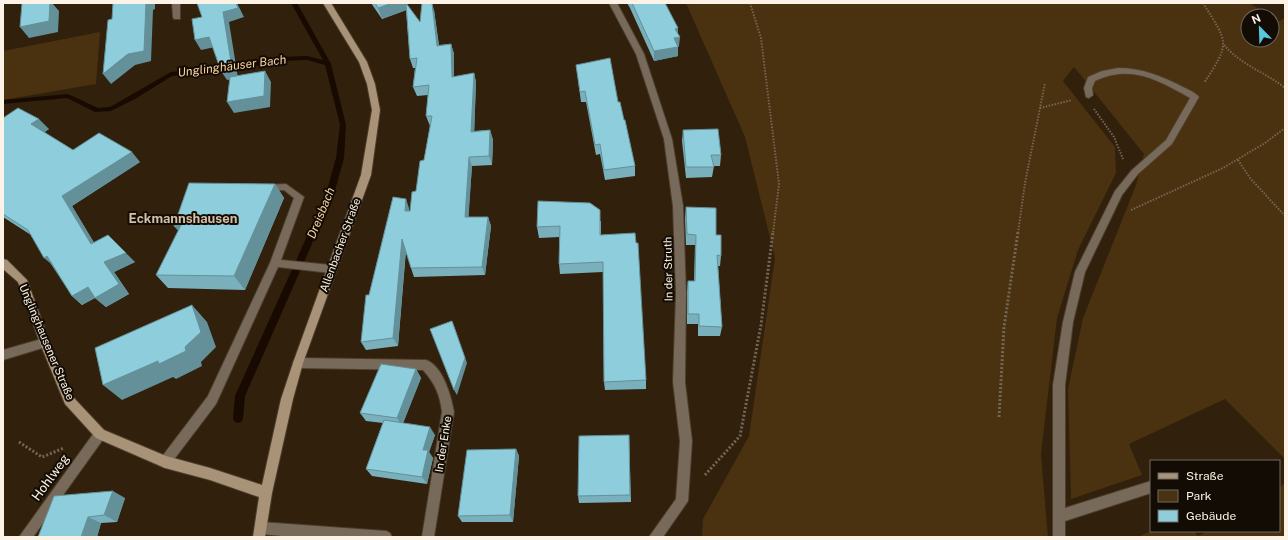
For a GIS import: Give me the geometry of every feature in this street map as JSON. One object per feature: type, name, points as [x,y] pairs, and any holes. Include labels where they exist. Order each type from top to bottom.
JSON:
[{"type":"main road","name":"Allenbacher Straße","points":[[260,532],[266,493],[287,400],[298,363],[331,269],[366,175],[376,110],[371,84],[363,62],[327,3]]},
{"type":"main road","name":"Unglinghausener Straße","points":[[3,263],[22,280],[45,343],[69,400],[100,434],[165,462],[210,474],[266,493]]},
{"type":"street","points":[[176,3],[177,17]]},
{"type":"street","name":"In der Struth","points":[[613,3],[640,54],[668,139],[678,206],[681,294],[680,382],[686,441],[682,501]]},
{"type":"street","points":[[1059,537],[1059,385],[1073,297],[1080,272],[1103,223],[1126,182],[1169,142],[1195,97],[1156,77],[1141,72],[1125,70],[1110,71],[1091,79],[1088,88],[1088,95]]},
{"type":"street","points":[[165,462],[212,400],[279,263],[299,197],[286,187],[256,189]]},
{"type":"street","points":[[279,263],[331,269]]},
{"type":"street","points":[[3,355],[45,343]]},
{"type":"street","name":"In der Enke","points":[[298,363],[426,365],[438,378],[445,393],[448,412],[428,537]]},
{"type":"street","name":"Hohlweg","points":[[25,537],[100,434]]},
{"type":"street","points":[[1058,517],[1150,487]]},
{"type":"street","points":[[655,537],[682,501]]},
{"type":"street","points":[[260,532],[386,537]]},
{"type":"path","points":[[682,501],[740,436],[760,325],[779,184],[761,38],[750,3]]},
{"type":"path","points":[[1195,97],[1222,55],[1223,45],[1218,25],[1203,3]]},
{"type":"path","points":[[1223,45],[1231,55],[1241,63],[1285,88]]},
{"type":"path","points":[[999,417],[1004,327],[1025,183],[1045,83]]},
{"type":"path","points":[[1040,108],[1088,95],[1095,109],[1121,150],[1125,166],[1126,182]]},
{"type":"path","points":[[1103,223],[1195,182],[1238,160],[1264,144],[1285,128]]},
{"type":"path","points":[[1238,160],[1250,178],[1285,216]]},
{"type":"path","points":[[19,442],[42,457]]},
{"type":"green space","points":[[686,3],[1249,3],[1258,8],[1240,8],[1240,48],[1280,48],[1280,20],[1285,18],[1285,459],[1225,399],[1129,444],[1142,475],[1071,499],[1068,389],[1083,318],[1136,185],[1144,154],[1074,67],[1063,81],[1115,147],[1116,173],[1078,250],[1057,318],[1041,454],[1048,537],[702,537],[703,519],[749,436],[775,258],[745,137]]},
{"type":"green space","points":[[100,32],[96,84],[3,100],[3,51]]},
{"type":"green space","points":[[1285,483],[1285,537],[1138,537],[1150,531],[1195,532],[1198,536],[1205,532],[1280,532],[1280,486]]},
{"type":"building","points":[[22,3],[50,3],[49,21],[20,27]]},
{"type":"building","points":[[113,3],[146,3],[144,51],[128,54],[103,74],[108,20],[112,19]]},
{"type":"building","points":[[197,3],[236,3],[238,8],[223,12],[232,68],[221,71],[209,37],[195,40],[192,19],[202,17]]},
{"type":"building","points":[[375,3],[392,3],[378,8]]},
{"type":"building","points":[[406,3],[420,22],[422,3],[432,3],[437,46],[451,44],[452,77],[474,73],[471,132],[490,130],[489,156],[469,157],[465,217],[488,217],[482,267],[411,268],[402,239],[393,338],[361,342],[366,295],[369,295],[393,197],[406,199],[405,211],[410,211],[412,192],[416,191],[420,161],[424,160],[432,116],[426,116],[429,85],[413,87],[417,58],[410,59]]},
{"type":"building","points":[[632,3],[665,3],[678,28],[675,29],[680,37],[674,38],[678,47],[654,51]]},
{"type":"building","points":[[610,58],[618,102],[620,102],[625,120],[635,166],[604,170],[600,144],[595,145],[585,91],[580,92],[576,65]]},
{"type":"building","points":[[265,71],[264,96],[227,102],[230,77]]},
{"type":"building","points":[[18,108],[39,119],[31,124],[73,150],[99,133],[132,152],[62,196],[91,244],[108,235],[126,253],[104,262],[119,284],[95,298],[88,287],[72,296],[47,256],[44,258],[28,230],[3,214],[3,118]]},
{"type":"building","points":[[718,129],[721,155],[711,155],[714,167],[686,167],[683,130]]},
{"type":"building","points":[[189,183],[275,184],[234,276],[156,275],[183,221],[174,226]]},
{"type":"building","points":[[538,201],[590,203],[600,210],[600,235],[635,233],[636,243],[638,243],[646,380],[604,382],[603,262],[559,264],[560,226],[537,227]]},
{"type":"building","points":[[686,207],[716,208],[716,235],[721,235],[721,256],[717,255],[722,327],[699,326],[699,314],[688,314],[688,281],[695,281],[696,235],[687,234]]},
{"type":"building","points":[[192,305],[201,332],[185,347],[186,351],[159,364],[158,361],[103,385],[95,348]]},
{"type":"building","points":[[452,321],[465,358],[454,390],[430,329]]},
{"type":"building","points":[[381,364],[416,369],[397,418],[360,413]]},
{"type":"building","points":[[384,420],[430,427],[423,450],[428,450],[422,477],[366,469]]},
{"type":"building","points":[[629,435],[630,495],[578,496],[579,436]]},
{"type":"building","points":[[516,449],[510,515],[458,516],[467,450]]},
{"type":"building","points":[[113,491],[104,515],[88,517],[81,537],[38,537],[54,496]]},
{"type":"waterway","name":"Dreisbach","points":[[294,3],[328,64]]},
{"type":"waterway","name":"Unglinghäuser Bach","points":[[3,102],[68,96],[97,110],[111,109],[171,74],[229,69],[280,59],[307,58],[328,64]]},
{"type":"waterway","name":"Dreisbach","points":[[238,419],[240,396],[330,194],[340,158],[343,125],[328,64]]},
{"type":"district","name":"Eckmannshausen","points":[[183,218]]}]
